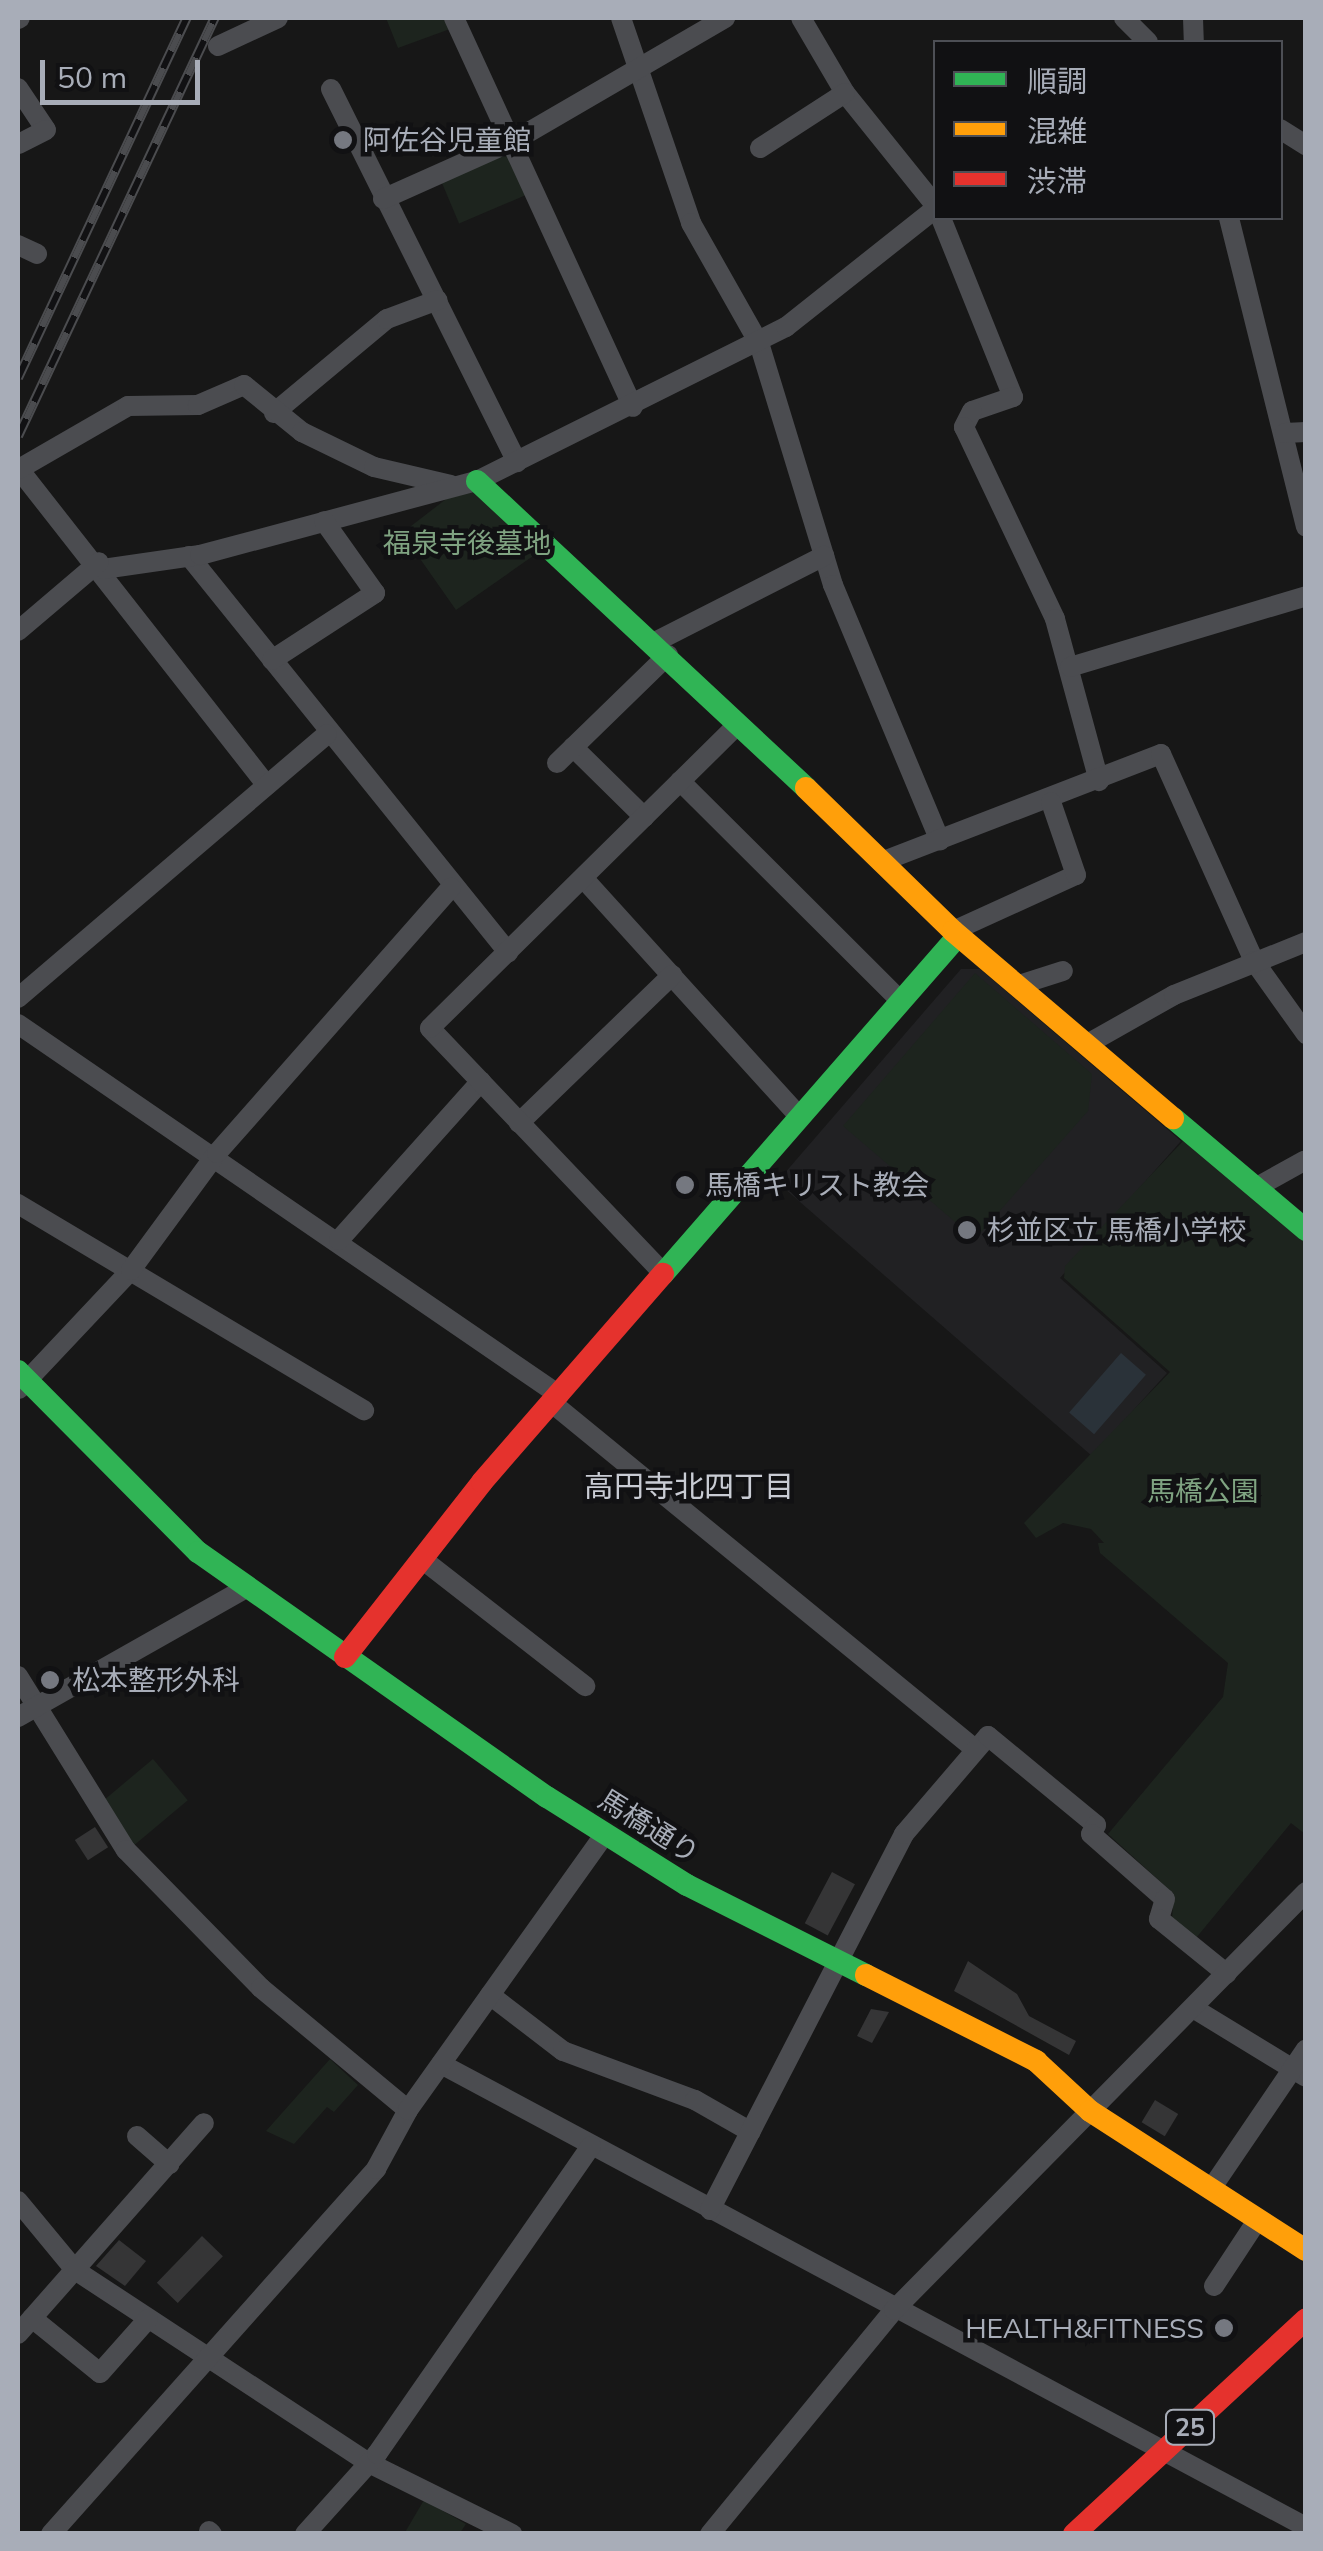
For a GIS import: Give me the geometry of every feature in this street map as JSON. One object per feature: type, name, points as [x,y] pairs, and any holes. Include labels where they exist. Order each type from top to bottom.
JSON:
[{"type":"street","points":[[218,46],[278,18]]},
{"type":"street","points":[[454,18],[516,140],[571,281],[634,407]]},
{"type":"street","points":[[621,18],[691,223],[759,342],[824,556],[940,841]]},
{"type":"street","points":[[383,199],[516,140],[725,18]]},
{"type":"street","points":[[802,18],[845,93],[933,203]]},
{"type":"street","points":[[1124,18],[1146,40]]},
{"type":"street","points":[[18,88],[46,130],[18,144]]},
{"type":"street","points":[[331,89],[517,462]]},
{"type":"street","points":[[760,148],[845,93]]},
{"type":"street","points":[[1283,131],[1306,145]]},
{"type":"street","points":[[18,632],[101,566],[189,556],[451,484],[477,481],[634,407],[759,342],[829,297],[933,210]]},
{"type":"street","points":[[942,220],[1013,397],[972,411],[964,426],[1070,668],[1099,781]]},
{"type":"street","points":[[1230,220],[1295,432],[1306,527]]},
{"type":"street","points":[[274,413],[386,319],[438,300]]},
{"type":"street","points":[[267,785],[101,566],[18,469],[128,406],[198,405],[244,385],[274,413],[374,466],[451,484]]},
{"type":"street","points":[[477,481],[662,648],[955,934],[1091,1042],[1306,1230]]},
{"type":"street","points":[[272,660],[375,593],[324,521]]},
{"type":"street","points":[[189,556],[451,888],[508,952]]},
{"type":"street","points":[[557,764],[662,648],[824,556]]},
{"type":"street","points":[[1070,668],[1306,596]]},
{"type":"street","points":[[664,1273],[430,1028],[738,724]]},
{"type":"street","points":[[18,998],[327,734]]},
{"type":"street","points":[[574,747],[644,817]]},
{"type":"street","points":[[881,862],[1052,802],[1161,754],[1254,961],[1306,1034]]},
{"type":"street","points":[[680,781],[901,1001]]},
{"type":"street","points":[[345,1657],[555,1399],[955,934],[1076,875],[1052,802]]},
{"type":"street","points":[[584,879],[799,1116]]},
{"type":"street","points":[[21,1381],[131,1270],[217,1153],[451,888]]},
{"type":"street","points":[[1091,1042],[1254,961],[1306,942]]},
{"type":"street","points":[[1019,984],[1064,971]]},
{"type":"street","points":[[520,1122],[672,974]]},
{"type":"street","points":[[18,1024],[217,1153],[555,1399],[975,1749]]},
{"type":"street","points":[[339,1240],[481,1081]]},
{"type":"street","points":[[1257,1188],[1304,1161]]},
{"type":"street","points":[[18,1204],[364,1410]]},
{"type":"street","name":"馬橋通り","points":[[21,1381],[198,1552],[604,1835],[1036,2061],[1090,2111],[1306,2250]]},
{"type":"street","points":[[422,1559],[585,1686]]},
{"type":"street","points":[[26,1712],[246,1588]]},
{"type":"street","points":[[18,1676],[26,1712],[126,1850],[261,1988],[408,2110]]},
{"type":"street","points":[[710,2210],[835,1959],[904,1834],[988,1736],[1096,1825],[1091,1834],[1165,1898],[1159,1919],[1226,1974]]},
{"type":"street","points":[[52,2534],[376,2169],[408,2110],[604,1835]]},
{"type":"street","points":[[710,2534],[894,2310],[1306,1892]]},
{"type":"street","points":[[490,1995],[563,2051],[695,2100],[751,2132]]},
{"type":"street","points":[[1193,2008],[1299,2073]]},
{"type":"street","points":[[1211,2189],[1299,2073],[1306,2049]]},
{"type":"street","points":[[440,2064],[894,2310],[1306,2526]]},
{"type":"street","points":[[148,2318],[100,2372],[25,2326],[204,2123]]},
{"type":"street","points":[[137,2136],[169,2164]]},
{"type":"street","points":[[305,2534],[369,2463],[591,2146]]},
{"type":"street","points":[[18,2201],[76,2270],[209,2360],[369,2463],[512,2534]]},
{"type":"street","points":[[1214,2286],[1258,2219]]},
{"type":"street","name":"25","points":[[1074,2534],[1306,2319]]},
{"type":"shaded area","name":"杉並区立 馬橋小学校","points":[[961,969],[980,969],[1181,1141],[1060,1278],[1167,1373],[1092,1456],[777,1182]]},
{"type":"shaded area","points":[[1121,1353],[1146,1375],[1094,1434],[1069,1413]]},
{"type":"green space","points":[[386,18],[445,18],[450,29],[398,48]]},
{"type":"green space","points":[[512,151],[530,193],[459,223],[441,181]]},
{"type":"green space","name":"福泉寺後墓地","points":[[481,491],[543,549],[456,610],[402,533],[450,496]]},
{"type":"green space","points":[[975,973],[1092,1074],[1088,1111],[975,1239],[843,1126]]},
{"type":"green space","name":"馬橋公園","points":[[1185,1139],[1306,1243],[1305,1834],[1291,1823],[1196,1938],[1172,1918],[1174,1894],[1108,1834],[1223,1697],[1228,1663],[1100,1553],[1098,1543],[1104,1543],[1091,1529],[1063,1523],[1036,1538],[1024,1523],[1170,1372],[1064,1278],[1065,1266]]},
{"type":"green space","points":[[153,1759],[188,1800],[134,1845],[99,1804]]},
{"type":"green space","points":[[330,2059],[358,2085],[334,2112],[327,2107],[294,2144],[266,2131]]},
{"type":"green space","points":[[424,2500],[466,2524],[460,2533],[404,2534]]},
{"type":"building","points":[[95,1827],[108,1847],[88,1860],[75,1840]]},
{"type":"building","points":[[832,1872],[855,1884],[828,1935],[805,1923]]},
{"type":"building","points":[[968,1961],[1017,1994],[1029,2016],[1076,2041],[1069,2055],[954,1991]]},
{"type":"building","points":[[871,2009],[889,2012],[872,2043],[857,2036]]},
{"type":"building","points":[[1155,2100],[1178,2114],[1165,2136],[1142,2122]]},
{"type":"building","points":[[202,2236],[223,2256],[178,2303],[157,2283]]},
{"type":"building","points":[[119,2240],[146,2261],[125,2286],[96,2266]]},
{"type":"railway","points":[[18,378],[187,18]]},
{"type":"railway","points":[[18,436],[215,18]]},
{"type":"traffic: fast","points":[[477,481],[806,788]]},
{"type":"traffic: fast","points":[[663,1274],[958,936]]},
{"type":"traffic: fast","points":[[1173,1118],[1306,1230]]},
{"type":"traffic: fast","points":[[18,1371],[198,1552],[547,1797],[687,1885],[866,1975]]},
{"type":"traffic: slow","points":[[806,788],[953,931],[1173,1118]]},
{"type":"traffic: slow","points":[[866,1975],[1036,2061],[1090,2111],[1306,2250]]},
{"type":"traffic: jam","points":[[345,1657],[482,1482],[663,1274]]},
{"type":"traffic: jam","points":[[1074,2534],[1306,2319]]},
{"type":"place","name":"阿佐谷児童館","points":[[343,140]]},
{"type":"place","name":"馬橋キリスト教会","points":[[685,1185]]},
{"type":"place","name":"杉並区立 馬橋小学校","points":[[967,1230]]},
{"type":"place","name":"松本整形外科","points":[[50,1680]]},
{"type":"place","name":"HEALTH&FITNESS","points":[[1224,2328]]},
{"type":"district","name":"高円寺北四丁目","points":[[689,1486]]}]
